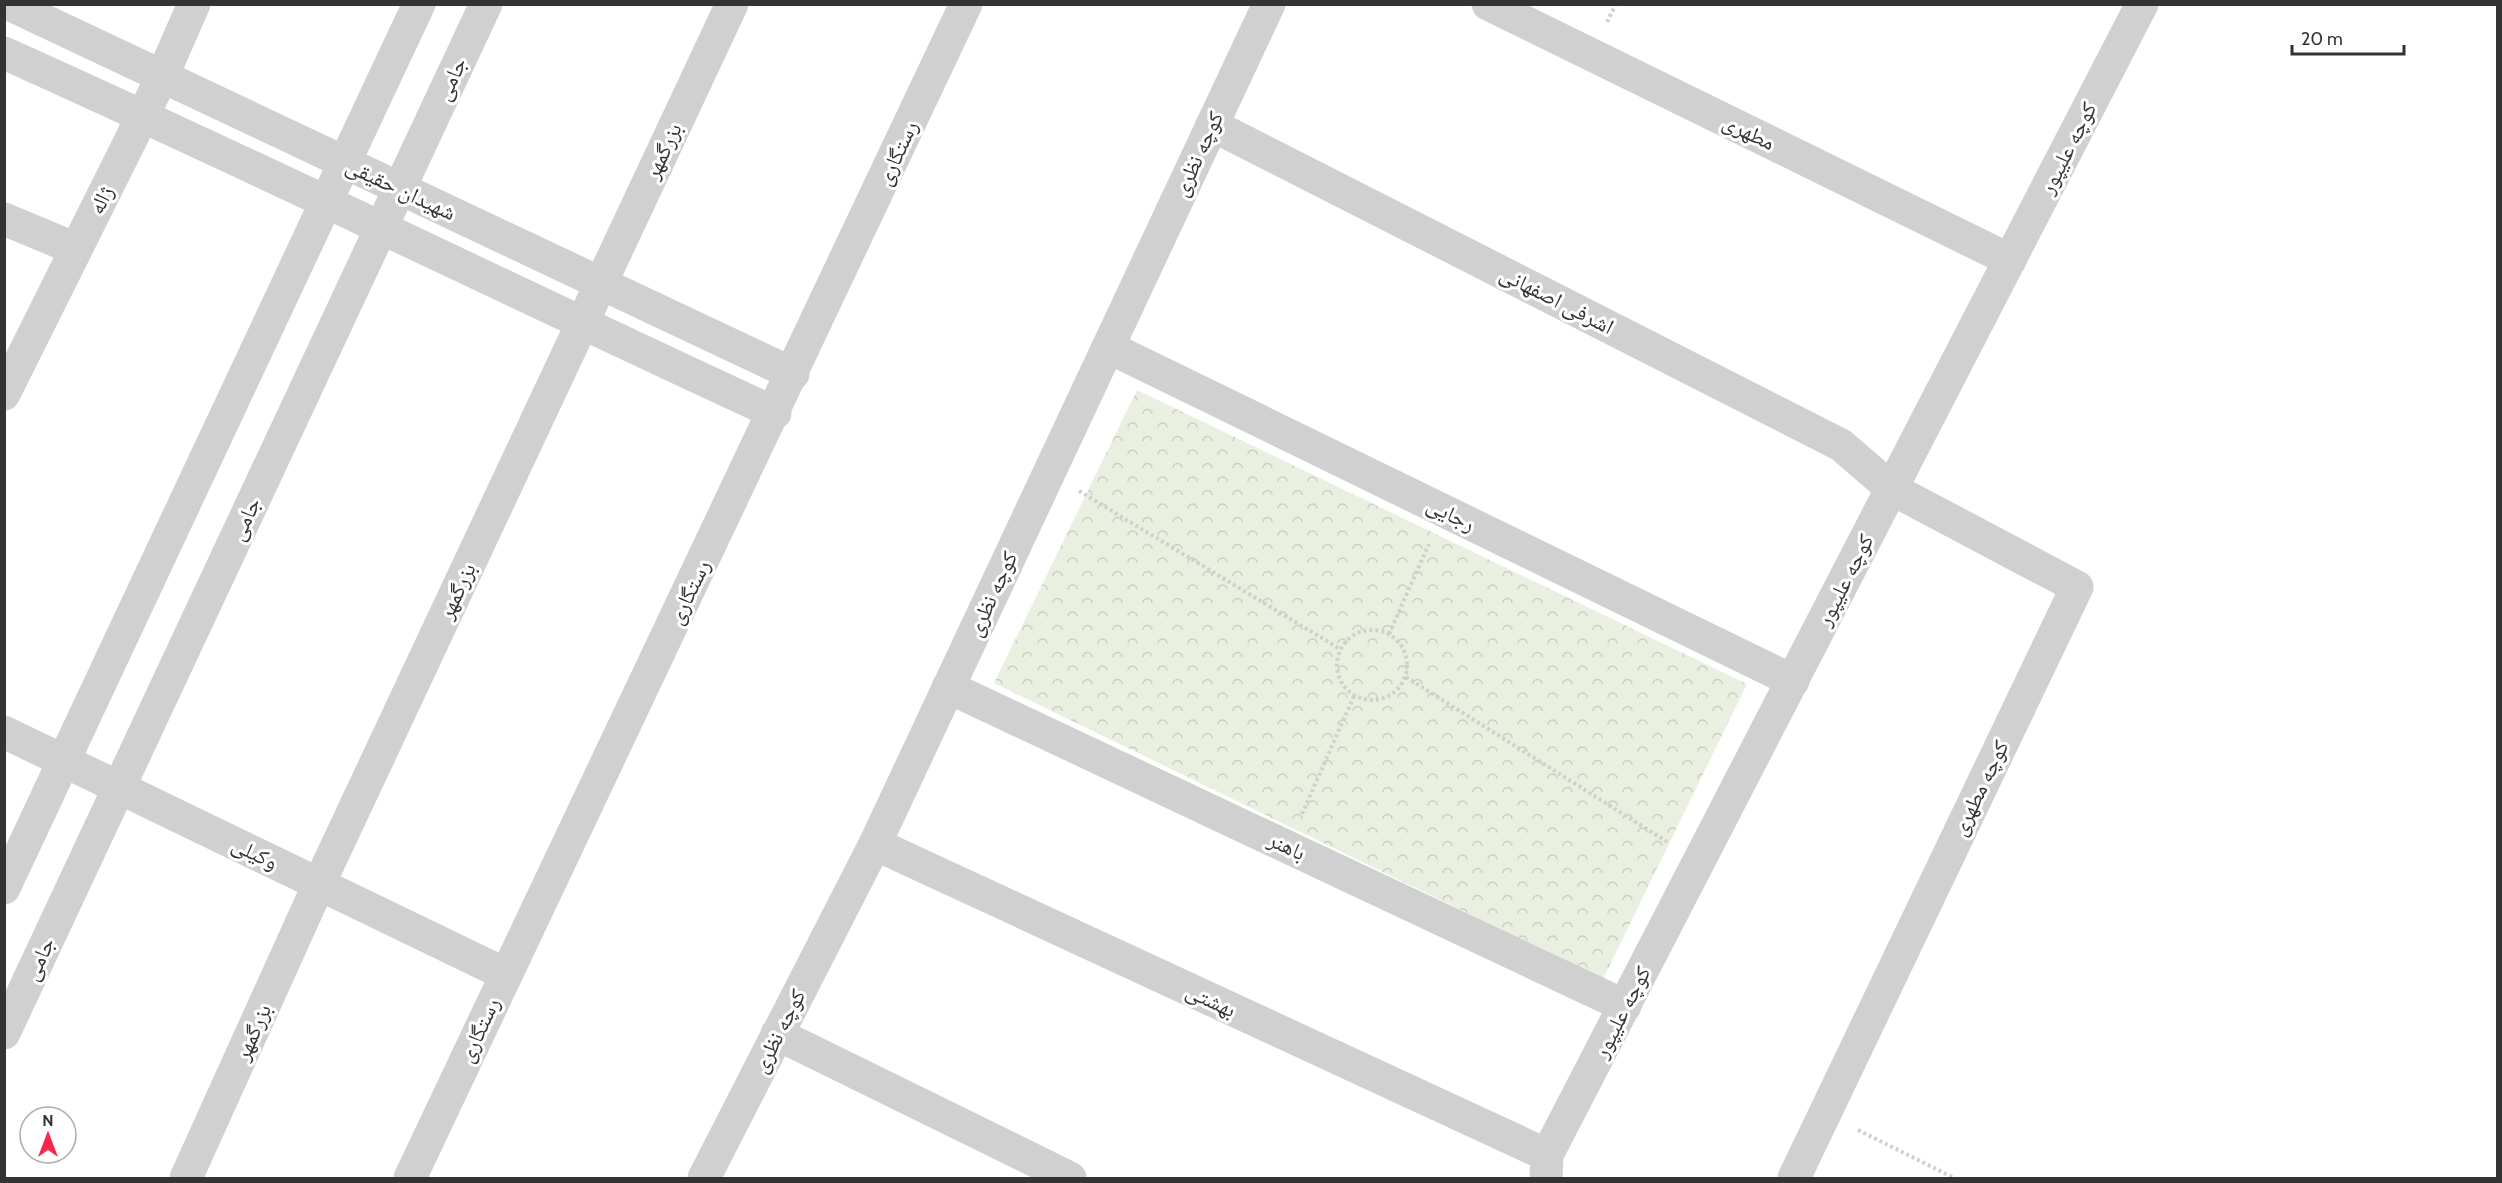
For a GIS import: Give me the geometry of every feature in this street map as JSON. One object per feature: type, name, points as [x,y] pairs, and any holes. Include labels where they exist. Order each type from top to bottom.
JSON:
[{"type":"street","name":"شهیدان حقیقی","points":[[9,4],[793,375]]},
{"type":"street","name":"ژاله","points":[[4,394],[162,77],[194,4]]},
{"type":"street","points":[[4,888],[419,4]]},
{"type":"street","name":"جامی","points":[[4,1033],[486,4]]},
{"type":"street","name":"بزرگمهر","points":[[186,1179],[319,884],[732,4]]},
{"type":"street","name":"رستگاری","points":[[410,1179],[505,974],[793,375],[966,4]]},
{"type":"street","name":"کوچه نظری","points":[[704,1179],[875,844],[1269,4]]},
{"type":"street","name":"مطهری","points":[[1488,4],[2010,260]]},
{"type":"street","name":"کوچه علیپور","points":[[1547,1167],[1625,1006],[2142,4]]},
{"type":"street","points":[[4,53],[143,115],[582,324],[775,413]]},
{"type":"street","name":"اشرفی اصفهانی","points":[[1212,125],[1841,445],[1892,489]]},
{"type":"street","points":[[4,219],[76,249]]},
{"type":"street","name":"رجایی","points":[[1108,347],[1793,681]]},
{"type":"street","name":"کوچه مطهری","points":[[1794,1179],[2077,587],[1892,489]]},
{"type":"street","name":"باهنر","points":[[948,687],[1625,1006]]},
{"type":"street","name":"وکیلی","points":[[4,732],[505,974]]},
{"type":"street","name":"بهشتی","points":[[875,844],[1547,1167]]},
{"type":"street","points":[[777,1034],[1070,1179]]},
{"type":"path","points":[[1049,473],[1340,649]]},
{"type":"path","points":[[1389,634],[1444,511]]},
{"type":"path","points":[[1380,629],[1397,639],[1407,657],[1406,677],[1394,693],[1375,701],[1354,696],[1340,682],[1335,662],[1340,649],[1342,643],[1359,631],[1380,629]]},
{"type":"path","points":[[1406,677],[1699,862]]},
{"type":"path","points":[[1288,847],[1354,696]]},
{"type":"path","points":[[1825,1114],[1954,1179]]},
{"type":"green space","points":[[1137,390],[1747,684],[1603,979],[994,683]]}]
